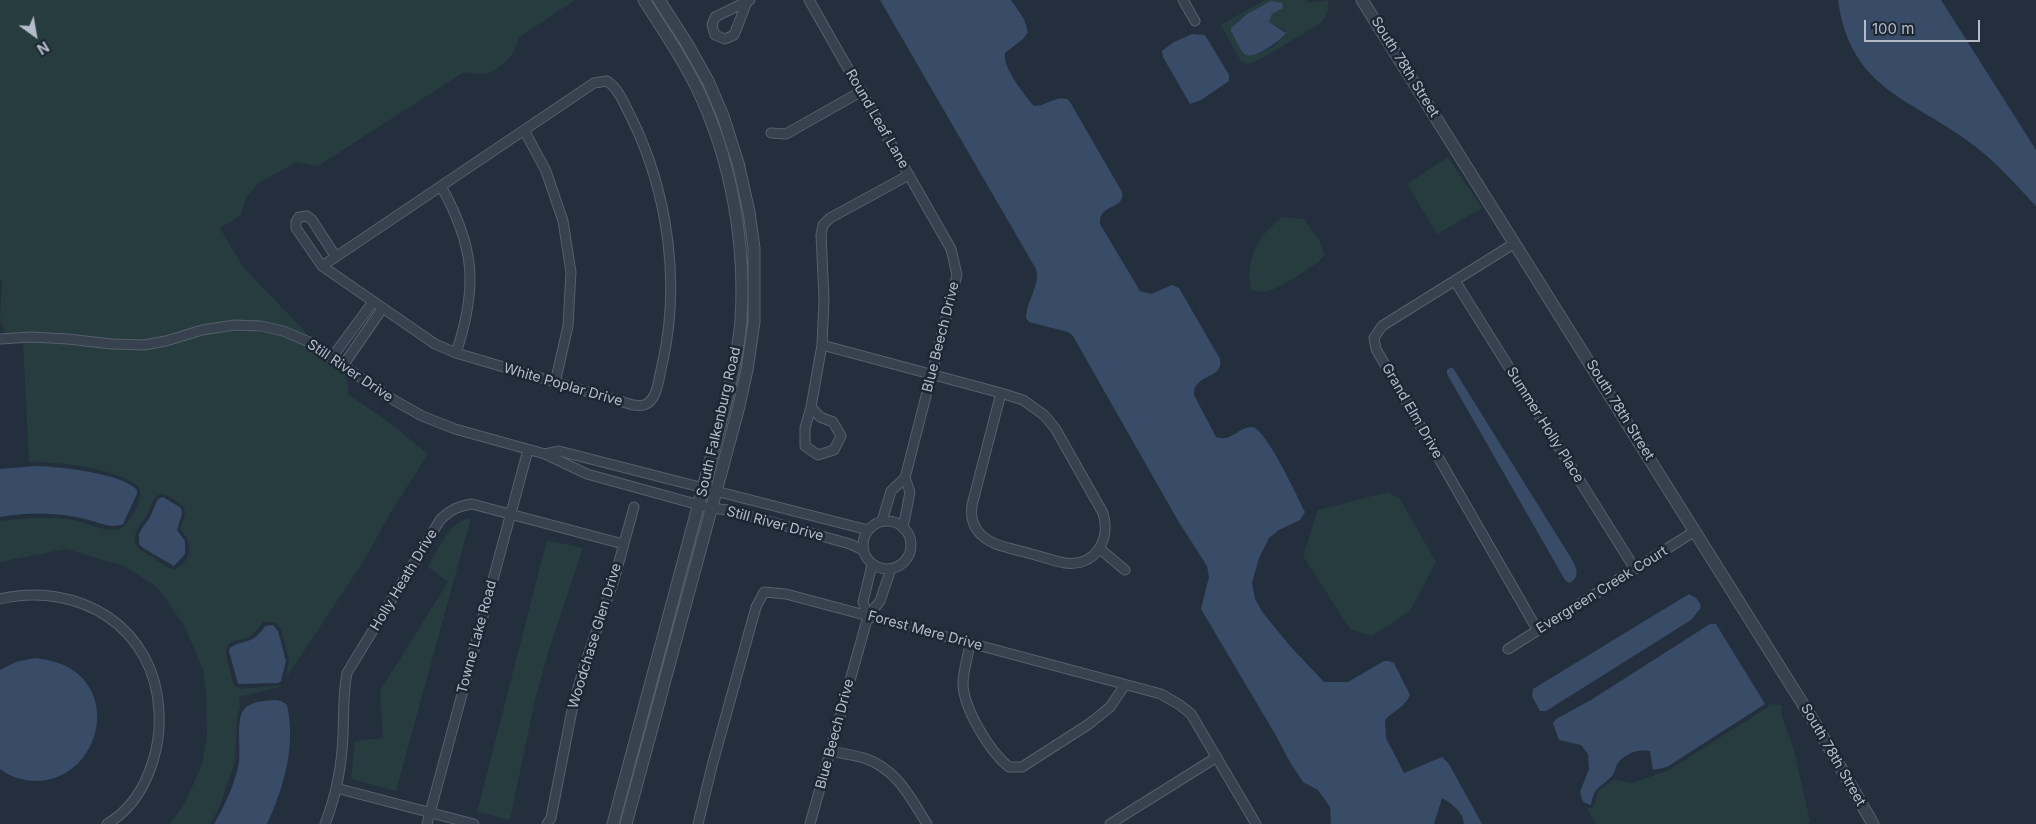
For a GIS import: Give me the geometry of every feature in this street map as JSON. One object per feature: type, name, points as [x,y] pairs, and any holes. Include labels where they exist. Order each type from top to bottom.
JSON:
[{"type":"street","name":"South Falkenburg Road","points":[[644,0],[675,48],[697,87],[711,120],[721,153],[736,216],[740,249],[741,320],[735,367],[710,489]]},
{"type":"street","name":"South Falkenburg Road","points":[[613,824],[639,728],[710,489],[738,410],[747,370],[754,322],[754,248],[749,212],[733,149],[723,116],[708,81],[659,0]]},
{"type":"street","name":"Round Leaf Lane","points":[[809,0],[909,174],[830,218],[824,224],[821,235],[824,299],[822,345],[811,407],[805,428],[805,446],[818,455],[834,450],[841,436],[833,422],[820,417],[811,407]]},
{"type":"street","points":[[1182,0],[1195,21]]},
{"type":"street","name":"South 78th Street","points":[[1362,0],[1816,725],[1873,824]]},
{"type":"street","name":"White Poplar Drive","points":[[322,266],[594,83],[607,81],[614,86],[640,136],[652,169],[667,232],[670,264],[670,308],[664,356],[654,398],[645,405],[633,405],[456,353],[435,344],[322,266],[296,228],[296,222],[299,217],[307,216],[312,220],[336,256]]},
{"type":"street","points":[[771,133],[786,134],[862,90]]},
{"type":"street","points":[[524,130],[546,171],[563,221],[571,272],[568,326],[555,383]]},
{"type":"street","points":[[721,153],[733,149]]},
{"type":"street","name":"Blue Beech Drive","points":[[882,521],[891,491],[905,478],[957,275],[951,249],[909,174]]},
{"type":"street","points":[[441,186],[460,224],[469,263],[469,303],[466,322],[456,353]]},
{"type":"street","name":"Grand Elm Drive","points":[[1515,243],[1382,326],[1374,338],[1376,349],[1538,631]]},
{"type":"street","name":"Summer Holly Place","points":[[1455,281],[1635,569]]},
{"type":"street","points":[[333,356],[373,302]]},
{"type":"street","points":[[344,364],[382,309]]},
{"type":"street","name":"Still River Drive","points":[[0,339],[59,338],[112,344],[144,345],[166,341],[202,330],[235,325],[261,326],[283,331],[309,342],[333,356],[392,399],[422,416],[455,429],[544,454],[587,474],[738,513],[850,544],[863,550]]},
{"type":"street","points":[[350,333],[361,340]]},
{"type":"street","points":[[822,345],[1001,393],[1023,400],[1044,415],[1055,428],[1104,513],[1107,524],[1106,534],[1100,549],[1083,561],[1065,563],[993,543],[977,530],[973,522],[972,504],[1001,393]]},
{"type":"street","name":"Towne Lake Road","points":[[426,824],[528,450]]},
{"type":"street","name":"Still River Drive","points":[[544,454],[558,451],[868,530]]},
{"type":"street","name":"Blue Beech Drive","points":[[904,528],[910,492],[905,478]]},
{"type":"street","name":"Holly Heath Drive","points":[[325,824],[336,788],[343,736],[343,695],[347,672],[440,520],[450,511],[460,506],[472,504],[623,544]]},
{"type":"street","name":"South Falkenburg Road","points":[[626,824],[705,506]]},
{"type":"street","name":"Woodchase Glen Drive","points":[[547,824],[551,818],[573,705],[614,580],[634,507]]},
{"type":"street","points":[[882,521],[897,523],[904,528],[910,541],[908,555],[898,566],[891,569],[878,568],[872,565],[865,556],[862,543],[868,530],[882,521]]},
{"type":"street","name":"Evergreen Creek Court","points":[[1508,649],[1695,531]]},
{"type":"street","points":[[1100,549],[1125,570]]},
{"type":"street","name":"Blue Beech Drive","points":[[868,616],[863,602],[872,565]]},
{"type":"street","name":"Blue Beech Drive","points":[[810,824],[868,616],[880,601],[891,569]]},
{"type":"street","name":"Forest Mere Drive","points":[[698,824],[756,607],[764,592],[786,594],[1162,694],[1180,704],[1191,714],[1256,824]]},
{"type":"street","points":[[0,599],[29,594],[48,595],[68,598],[86,604],[102,613],[124,630],[146,659],[155,678],[158,700],[159,726],[157,750],[142,789],[130,805],[107,824]]},
{"type":"street","points":[[970,644],[963,682],[968,708],[999,759],[1009,767],[1022,767],[1089,724],[1110,708],[1125,685]]},
{"type":"street","points":[[639,728],[650,732]]},
{"type":"street","points":[[830,751],[865,758],[884,768],[897,778],[927,824]]},
{"type":"street","points":[[1110,824],[1216,757]]},
{"type":"street","points":[[336,788],[474,824]]},
{"type":"green space","points":[[0,0],[575,0],[518,38],[512,54],[493,71],[483,74],[464,72],[318,166],[297,162],[260,182],[246,197],[241,215],[220,228],[243,267],[313,340],[283,327],[201,326],[164,337],[143,340],[112,340],[68,334],[5,334],[0,319],[2,282],[0,280]]},
{"type":"green space","points":[[1265,0],[1306,0],[1309,3],[1328,0],[1327,12],[1321,23],[1272,53],[1247,64],[1241,61],[1221,25]],"holes":[[[1271,1],[1283,8],[1272,14],[1269,21],[1271,24],[1285,30],[1285,36],[1273,47],[1257,53],[1233,25],[1247,14]]]},
{"type":"green space","points":[[1448,157],[1482,208],[1437,234],[1407,184]]},
{"type":"green space","points":[[1282,217],[1304,219],[1319,240],[1325,255],[1307,270],[1280,286],[1266,292],[1252,290],[1249,271],[1255,249],[1264,234]]},
{"type":"green space","points":[[236,330],[262,332],[285,337],[306,346],[343,369],[347,378],[348,394],[390,423],[428,454],[391,512],[363,562],[286,678],[289,660],[281,630],[275,622],[263,622],[250,636],[229,644],[226,654],[232,679],[236,686],[241,689],[282,685],[239,697],[240,707],[237,717],[235,761],[219,808],[210,824],[170,824],[185,803],[202,764],[207,736],[206,691],[203,670],[184,625],[157,587],[124,566],[66,549],[0,562],[0,521],[55,518],[74,520],[114,530],[123,527],[127,523],[135,511],[140,497],[139,487],[129,480],[116,475],[86,467],[29,461],[23,342],[68,343],[144,349],[204,335]],"holes":[[[160,494],[166,495],[180,503],[185,513],[180,529],[188,540],[188,557],[174,570],[141,550],[135,541],[135,536],[154,500]]]},
{"type":"green space","points":[[1388,492],[1400,499],[1436,562],[1410,611],[1372,636],[1350,629],[1303,556],[1318,510]]},
{"type":"green space","points":[[471,518],[396,791],[351,779],[355,741],[383,738],[380,691],[448,582],[428,567],[450,530],[463,520]]},
{"type":"green space","points":[[547,540],[583,548],[548,653],[535,700],[510,820],[477,812]]},
{"type":"green space","points":[[1769,704],[1781,705],[1782,716],[1794,750],[1810,821],[1806,824],[1596,824],[1586,807],[1593,808],[1599,790],[1614,779],[1632,783],[1669,770],[1768,707]]},
{"type":"water","points":[[880,0],[1011,0],[1024,19],[1028,32],[1023,39],[1005,53],[1010,73],[1034,106],[1062,98],[1070,102],[1122,192],[1120,202],[1103,213],[1100,224],[1140,291],[1151,294],[1172,285],[1179,288],[1220,359],[1220,366],[1213,374],[1198,383],[1194,395],[1216,437],[1226,438],[1243,429],[1252,427],[1258,430],[1273,450],[1305,512],[1300,520],[1279,530],[1269,538],[1259,558],[1252,583],[1255,599],[1263,613],[1290,646],[1324,682],[1348,682],[1384,661],[1394,663],[1410,695],[1405,703],[1385,720],[1386,738],[1404,773],[1442,757],[1449,764],[1482,824],[1464,824],[1462,815],[1453,805],[1442,798],[1434,824],[1331,824],[1330,807],[1318,790],[1303,782],[1201,609],[1209,577],[1207,566],[1177,519],[1073,336],[1068,332],[1029,322],[1026,318],[1028,306],[1037,281],[1036,269]]},
{"type":"water","points":[[1838,0],[1941,0],[2036,150],[2036,206],[2000,168],[1976,147],[1953,130],[1889,90],[1871,74],[1856,55],[1845,31]]},
{"type":"water","points":[[1271,1],[1282,3],[1283,8],[1272,14],[1269,22],[1286,33],[1261,52],[1246,55],[1239,47],[1231,28],[1247,14]]},
{"type":"water","points":[[1192,34],[1205,35],[1229,75],[1229,81],[1201,100],[1190,104],[1163,57],[1162,51],[1174,42]]},
{"type":"water","points":[[1453,368],[1574,563],[1577,572],[1576,576],[1569,583],[1565,580],[1447,374],[1447,370]]},
{"type":"water","points":[[37,466],[105,475],[129,484],[137,490],[137,494],[123,524],[115,526],[56,514],[22,514],[0,517],[0,469]]},
{"type":"water","points":[[163,497],[181,508],[182,514],[177,530],[185,541],[185,554],[174,566],[139,544],[141,530],[150,517],[158,499]]},
{"type":"water","points":[[1689,594],[1696,598],[1701,605],[1691,620],[1546,711],[1540,711],[1532,696],[1533,689]]},
{"type":"water","points":[[1710,624],[1716,624],[1765,704],[1667,767],[1653,770],[1650,751],[1637,751],[1628,754],[1618,763],[1611,777],[1598,788],[1591,805],[1583,802],[1580,792],[1589,769],[1588,754],[1581,745],[1559,740],[1553,723],[1556,719],[1591,700]]},
{"type":"water","points":[[273,625],[278,631],[286,661],[281,681],[278,683],[238,684],[229,651],[230,648],[252,639],[265,626]]},
{"type":"water","points":[[35,658],[67,667],[86,683],[95,699],[97,717],[94,736],[87,752],[75,767],[58,777],[39,781],[9,775],[0,769],[0,670],[16,662]]},
{"type":"water","points":[[275,700],[287,705],[290,736],[287,766],[279,796],[267,824],[214,824],[235,778],[239,762],[240,721],[243,711],[253,703]]}]
